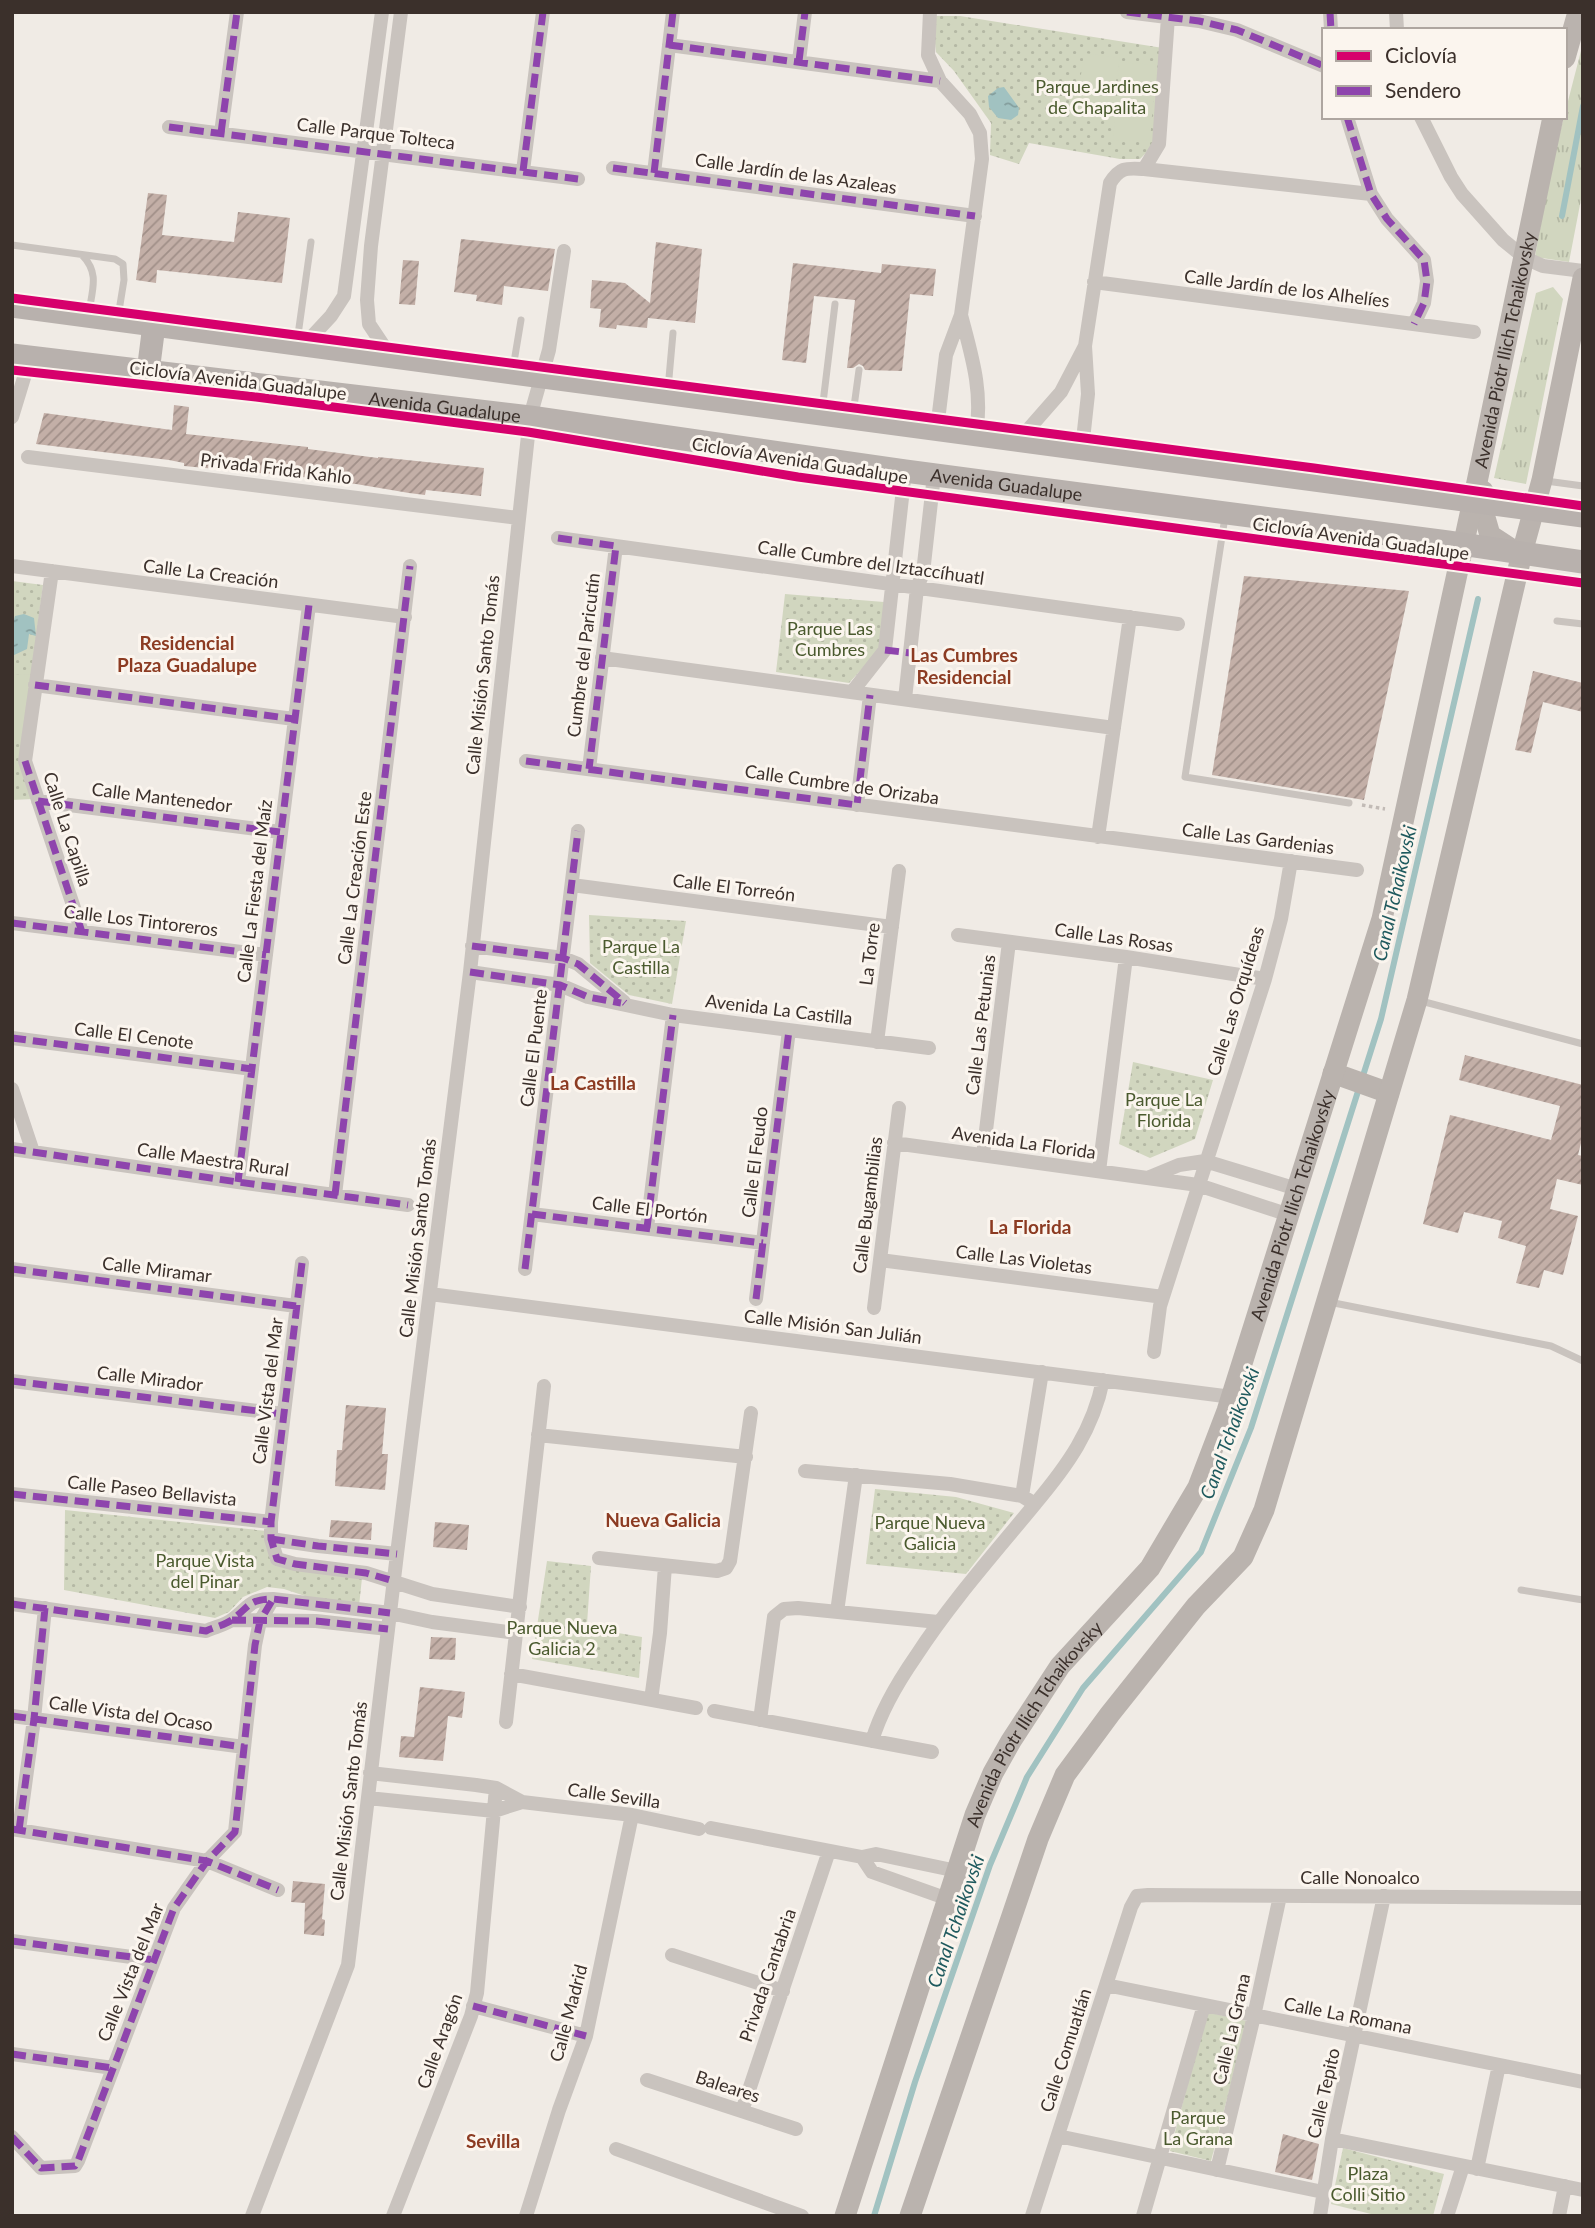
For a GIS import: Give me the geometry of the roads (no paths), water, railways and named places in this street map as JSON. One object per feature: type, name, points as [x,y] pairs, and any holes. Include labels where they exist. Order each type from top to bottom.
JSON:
[{"type":"main road","points":[[12,306],[1583,516]]},
{"type":"main road","points":[[148,372],[153,325]]},
{"type":"main road","name":"Avenida Guadalupe","points":[[21,356],[530,416],[905,471],[1583,562]]},
{"type":"street","points":[[221,133],[237,12]]},
{"type":"street","points":[[300,343],[331,316],[344,296],[382,12]]},
{"type":"street","points":[[397,356],[385,348],[369,324],[367,300],[371,246],[401,12]]},
{"type":"street","points":[[523,171],[543,12]]},
{"type":"street","points":[[654,173],[673,12]]},
{"type":"street","points":[[799,61],[805,12]]},
{"type":"street","points":[[930,12],[928,55],[940,81],[970,114],[980,133],[982,159],[961,315],[946,355],[937,429]]},
{"type":"street","points":[[1127,12],[1199,20],[1237,30],[1322,65]]},
{"type":"street","points":[[1567,50],[1577,12]]},
{"type":"street","points":[[1144,169],[1159,144],[1168,17]]},
{"type":"street","points":[[669,45],[940,81]]},
{"type":"street","points":[[1348,119],[1371,194],[1387,219],[1424,260],[1427,281],[1424,303],[1414,324]]},
{"type":"street","points":[[1422,119],[1462,194],[1503,240],[1525,258],[1543,266],[1583,271]]},
{"type":"street","name":"Avenida Piotr Ilich Tchaikovsky","points":[[845,2216],[975,1815],[993,1773],[1060,1666],[1150,1567],[1198,1487],[1232,1397],[1297,1189],[1341,1075],[1382,919],[1463,544],[1477,502],[1488,432],[1553,119]]},
{"type":"street","name":"Calle Parque Tolteca","points":[[169,127],[578,179]]},
{"type":"street","name":"Calle Jardín de las Azaleas","points":[[613,168],[975,216]]},
{"type":"street","points":[[1083,449],[1088,394],[1085,346],[1110,183],[1117,173],[1128,168],[1144,169],[1371,194]]},
{"type":"street","points":[[350,244],[371,246]]},
{"type":"street","name":"Calle Misión Santo Tomás","points":[[252,2216],[348,1965],[470,972],[530,416],[549,350],[564,251]]},
{"type":"street","points":[[910,2216],[1038,1839],[1065,1775],[1196,1606],[1243,1557],[1264,1510],[1325,1301],[1380,1090],[1417,1000],[1520,553],[1542,480],[1583,278]]},
{"type":"street","name":"Calle Jardín de los Alhelíes","points":[[1094,282],[1474,332]]},
{"type":"street","points":[[344,296],[367,300]]},
{"type":"street","points":[[961,315],[978,384],[980,401],[976,435]]},
{"type":"street","points":[[1019,440],[1061,392],[1085,346]]},
{"type":"street","points":[[12,417],[21,356]]},
{"type":"street","name":"Privada Frida Kahlo","points":[[28,457],[518,518]]},
{"type":"street","points":[[852,692],[885,650],[905,471]]},
{"type":"street","points":[[905,699],[917,587],[923,573],[934,475]]},
{"type":"street","points":[[1477,502],[1490,535],[1520,553]]},
{"type":"street","name":"Calle Cumbre del Iztaccíhuatl","points":[[558,538],[1178,624]]},
{"type":"street","name":"Cumbre del Paricutín","points":[[589,769],[616,546]]},
{"type":"street","name":"Calle La Creación","points":[[12,566],[405,618]]},
{"type":"street","name":"Calle La Creación Este","points":[[335,1195],[410,566]]},
{"type":"street","name":"Calle La Capilla","points":[[52,571],[25,761],[82,932]]},
{"type":"street","name":"Calle La Fiesta del Maíz","points":[[238,1182],[309,605]]},
{"type":"street","points":[[1098,837],[1130,617]]},
{"type":"street","points":[[885,650],[911,653]]},
{"type":"street","points":[[603,658],[1114,728]]},
{"type":"street","points":[[35,685],[294,719]]},
{"type":"street","points":[[858,805],[870,695]]},
{"type":"street","name":"Calle Cumbre de Orizaba","points":[[526,761],[1154,845]]},
{"type":"street","name":"Calle Mantenedor","points":[[38,801],[281,832]]},
{"type":"street","name":"Calle El Puente","points":[[525,1269],[578,831]]},
{"type":"street","name":"Calle Las Gardenias","points":[[1154,845],[1357,870]]},
{"type":"street","name":"Calle Las Orquídeas","points":[[1154,1352],[1163,1297],[1265,979],[1281,919],[1291,861]]},
{"type":"street","name":"La Torre","points":[[877,1042],[899,871]]},
{"type":"street","name":"Calle El Torreón","points":[[572,885],[892,927]]},
{"type":"street","name":"Calle Los Tintoreros","points":[[12,923],[266,955]]},
{"type":"street","name":"Calle Las Rosas","points":[[958,935],[1265,979]]},
{"type":"street","name":"Calle Las Petunias","points":[[983,1155],[1009,942]]},
{"type":"street","name":"Avenida La Castilla","points":[[472,946],[563,958],[584,968],[625,1003]]},
{"type":"street","points":[[1099,1171],[1126,957]]},
{"type":"street","name":"Avenida La Castilla","points":[[470,972],[560,985],[588,997],[673,1015],[929,1048]]},
{"type":"street","points":[[647,1228],[673,1015]]},
{"type":"street","name":"Calle El Feudo","points":[[756,1299],[789,1030]]},
{"type":"street","name":"Calle El Cenote","points":[[12,1038],[252,1069]]},
{"type":"street","points":[[1341,1075],[1380,1090]]},
{"type":"street","points":[[12,1089],[33,1152]]},
{"type":"street","name":"Calle Bugambilias","points":[[874,1308],[899,1108]]},
{"type":"street","name":"Avenida La Florida","points":[[894,1143],[1198,1185],[1289,1215]]},
{"type":"street","name":"Calle Maestra Rural","points":[[12,1149],[408,1205]]},
{"type":"street","points":[[1149,1178],[1179,1165],[1205,1161],[1297,1189]]},
{"type":"street","name":"Calle El Portón","points":[[531,1214],[763,1243]]},
{"type":"street","name":"Calle Las Violetas","points":[[880,1260],[1163,1297]]},
{"type":"street","name":"Calle Vista del Mar","points":[[271,1522],[302,1263]]},
{"type":"street","name":"Calle Miramar","points":[[12,1269],[296,1306]]},
{"type":"street","name":"Calle Misión San Julián","points":[[430,1294],[1232,1397]]},
{"type":"street","points":[[1022,1496],[1042,1372]]},
{"type":"street","points":[[872,1741],[884,1708],[938,1622],[1063,1471],[1076,1450],[1103,1380]]},
{"type":"street","name":"Calle Mirador","points":[[12,1381],[283,1414]]},
{"type":"street","points":[[506,1722],[544,1386]]},
{"type":"street","points":[[600,1558],[717,1571],[726,1568],[730,1561],[751,1413]]},
{"type":"street","points":[[538,1435],[746,1457]]},
{"type":"street","points":[[805,1471],[950,1484],[1022,1496],[1035,1504]]},
{"type":"street","points":[[837,1612],[856,1475]]},
{"type":"street","name":"Calle Paseo Bellavista","points":[[12,1494],[271,1522]]},
{"type":"street","points":[[271,1522],[271,1539],[277,1559],[295,1564],[366,1573],[432,1594],[520,1606]]},
{"type":"street","points":[[271,1539],[397,1554]]},
{"type":"street","points":[[652,1700],[665,1566]]},
{"type":"street","points":[[12,1604],[206,1631],[232,1620],[251,1602],[273,1599],[390,1613],[432,1622],[516,1633]]},
{"type":"street","name":"Calle Vista del Mar","points":[[12,2137],[41,2168],[75,2166],[174,1908],[207,1861],[235,1832],[256,1645],[260,1621],[273,1599]]},
{"type":"street","points":[[45,1608],[34,1719],[15,1830],[207,1861],[278,1890]]},
{"type":"street","points":[[760,1720],[774,1617],[784,1609],[798,1608],[938,1622]]},
{"type":"street","points":[[232,1620],[316,1621],[388,1629]]},
{"type":"street","points":[[511,1674],[696,1708]]},
{"type":"street","points":[[714,1711],[932,1752]]},
{"type":"street","name":"Calle Vista del Ocaso","points":[[12,1716],[244,1747]]},
{"type":"street","name":"Calle Sevilla","points":[[370,1773],[496,1788],[523,1802],[632,1815],[862,1857],[876,1854],[957,1871]]},
{"type":"street","name":"Calle Aragón","points":[[393,2216],[477,1993],[496,1788]]},
{"type":"street","name":"Calle Sevilla","points":[[368,1798],[494,1811],[523,1802]]},
{"type":"street","name":"Calle Madrid","points":[[526,2216],[559,2110],[586,2036],[632,1815]]},
{"type":"street","name":"Privada Cantabria","points":[[742,2111],[829,1851]]},
{"type":"street","name":"Calle Sevilla","points":[[862,1857],[872,1871],[948,1899]]},
{"type":"street","name":"Calle Nonoalco","points":[[1137,1896],[1583,1898]]},
{"type":"street","name":"Calle Comuatlán","points":[[1032,2216],[1130,1907],[1137,1896]]},
{"type":"street","name":"Calle La Grana","points":[[1217,2170],[1280,1896]]},
{"type":"street","name":"Calle Tepito","points":[[1322,2215],[1332,2139],[1384,1896]]},
{"type":"street","points":[[12,1941],[154,1960]]},
{"type":"street","points":[[673,1955],[783,1990]]},
{"type":"street","name":"Calle La Romana","points":[[1106,1985],[1583,2082]]},
{"type":"street","points":[[1143,2216],[1204,2005]]},
{"type":"street","points":[[473,2006],[586,2036]]},
{"type":"street","points":[[12,2054],[113,2068]]},
{"type":"street","points":[[1447,2216],[1470,2167],[1499,2065]]},
{"type":"street","name":"Baleares","points":[[647,2080],[796,2129]]},
{"type":"street","points":[[1058,2136],[1323,2192]]},
{"type":"street","points":[[1332,2139],[1583,2190]]},
{"type":"street","points":[[616,2149],[802,2216]]},
{"type":"street","points":[[1559,2216],[1565,2186]]},
{"type":"lane","points":[[300,343],[311,242]]},
{"type":"lane","points":[[12,245],[116,259],[123,264],[124,279],[118,320]]},
{"type":"lane","points":[[82,254],[90,263],[94,276],[88,316]]},
{"type":"lane","points":[[822,414],[835,304]]},
{"type":"lane","points":[[513,373],[521,320]]},
{"type":"lane","points":[[667,393],[673,333]]},
{"type":"lane","points":[[853,418],[859,370]]},
{"type":"lane","points":[[1542,480],[1583,486]]},
{"type":"lane","points":[[1225,513],[1185,777],[1349,803]]},
{"type":"lane","points":[[1557,621],[1583,624]]},
{"type":"lane","points":[[1417,1000],[1583,1044]]},
{"type":"lane","points":[[1325,1301],[1550,1346],[1583,1361]]},
{"type":"lane","points":[[1521,1590],[1583,1600]]},
{"type":"water","points":[[1004,87],[1019,108],[1018,115],[1011,120],[998,118],[989,107],[988,96]]},
{"type":"water","points":[[24,614],[34,618],[36,636],[29,634],[27,649],[12,656],[12,627],[15,616]]},
{"type":"waterway","name":"Canal Tchaikovski","points":[[1562,216],[1583,106]]},
{"type":"waterway","name":"Canal Tchaikovski","points":[[874,2216],[915,2082],[990,1865],[1027,1777],[1083,1688],[1201,1552],[1251,1428],[1381,1019],[1478,599]]},
{"type":"district","name":"Residencial Plaza Guadalupe","points":[[187,653]]},
{"type":"district","name":"Las Cumbres Residencial","points":[[964,665]]},
{"type":"district","name":"La Castilla","points":[[593,1082]]},
{"type":"district","name":"La Florida","points":[[1030,1226]]},
{"type":"district","name":"Nueva Galicia","points":[[663,1519]]},
{"type":"district","name":"Sevilla","points":[[493,2140]]},
{"type":"park label","name":"Parque Jardines de Chapalita","points":[[1097,96]]},
{"type":"park label","name":"Parque Las Cumbres","points":[[830,638]]},
{"type":"park label","name":"Parque La Castilla","points":[[641,956]]},
{"type":"park label","name":"Parque La Florida","points":[[1164,1109]]},
{"type":"park label","name":"Parque Nueva Galicia","points":[[930,1532]]},
{"type":"park label","name":"Parque Vista del Pinar","points":[[205,1570]]},
{"type":"park label","name":"Parque Nueva Galicia 2","points":[[562,1637]]},
{"type":"park label","name":"Parque La Grana","points":[[1198,2127]]},
{"type":"park label","name":"Plaza Colli Sitio","points":[[1368,2183]]}]
